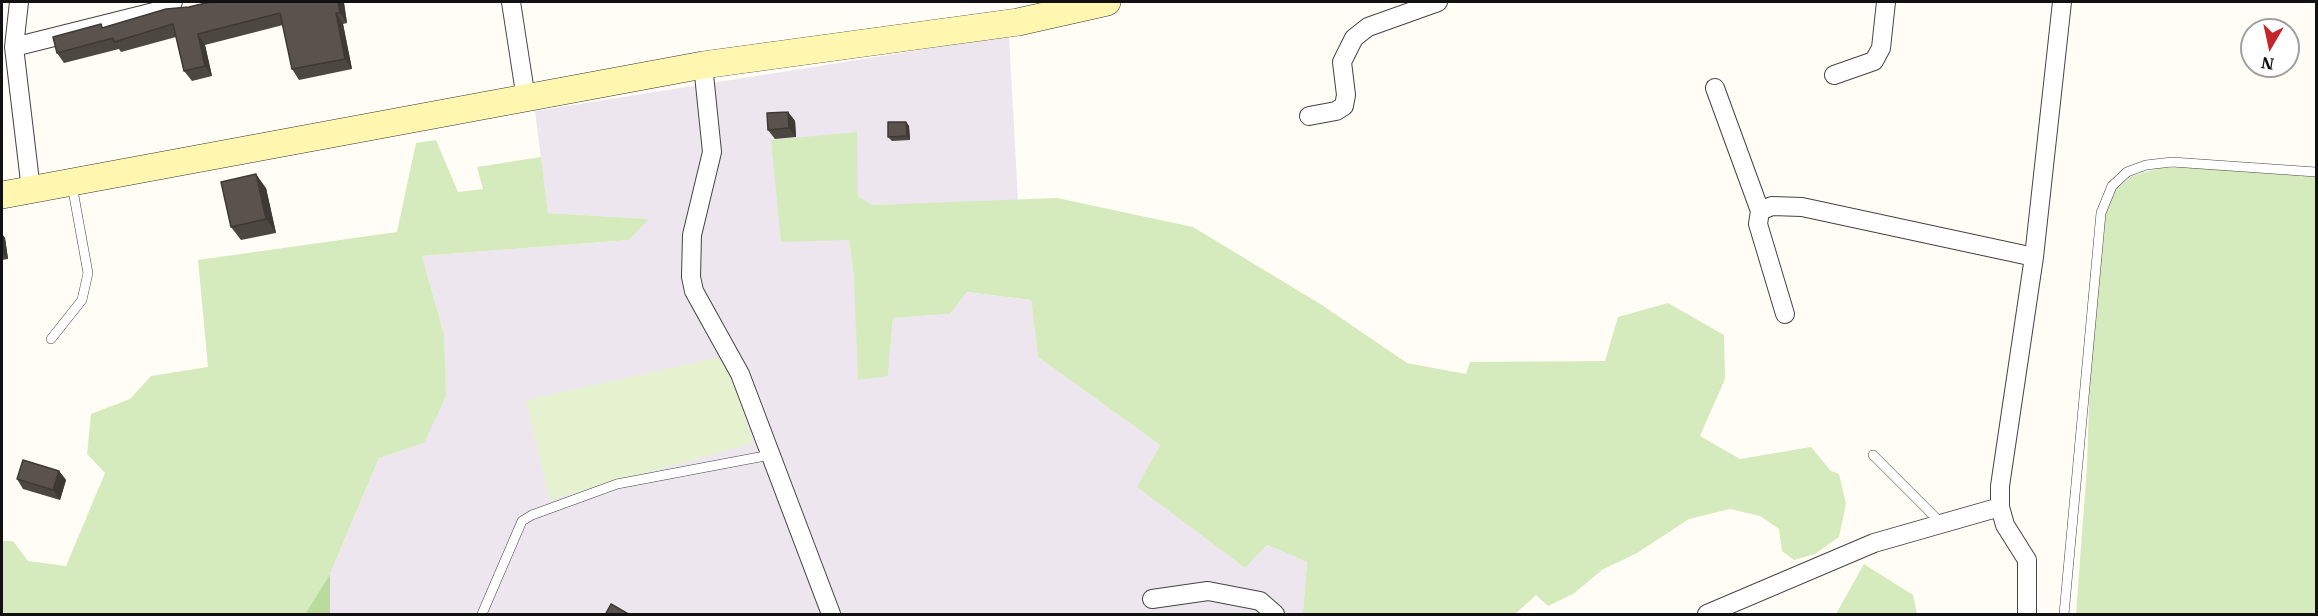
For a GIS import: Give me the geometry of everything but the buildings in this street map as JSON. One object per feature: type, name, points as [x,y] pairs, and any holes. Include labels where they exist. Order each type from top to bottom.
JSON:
[{"type":"street","points":[[19,2],[14,47],[31,190]]},
{"type":"street","points":[[14,47],[162,10],[173,2]]},
{"type":"street","points":[[511,2],[525,99]]},
{"type":"street","points":[[2,195],[703,65],[1018,22],[1107,2]]},
{"type":"street","points":[[1310,116],[1336,111],[1344,106],[1346,95],[1342,62],[1354,38],[1368,27],[1438,2]]},
{"type":"street","points":[[1834,75],[1874,62],[1881,48],[1886,2]]},
{"type":"street","points":[[2027,615],[2027,560],[2006,525],[2000,507],[2000,486],[2034,257],[2062,2]]},
{"type":"street","points":[[703,65],[712,152],[692,235],[691,277],[694,291],[740,374],[831,615]]},
{"type":"street","points":[[1715,88],[1760,211],[1758,225],[1785,314]]},
{"type":"street","points":[[1760,211],[1772,206],[1802,207],[2034,257]]},
{"type":"street","points":[[1707,615],[1815,566],[1874,543],[1940,522],[2000,507]]},
{"type":"street","points":[[1152,599],[1208,591],[1260,601],[1275,615]]},
{"type":"lane","points":[[2064,615],[2101,213],[2112,186],[2127,172],[2146,165],[2172,162],[2316,172]]},
{"type":"lane","points":[[51,339],[82,300],[88,273],[72,182]]},
{"type":"lane","points":[[482,615],[522,521],[532,515],[617,484],[770,455]]},
{"type":"lane","points":[[1873,455],[1940,522]]},
{"type":"shaded area","points":[[1009,36],[1018,201],[873,205],[858,196],[849,240],[854,278],[888,376],[893,318],[950,314],[967,292],[1031,300],[1038,357],[1160,445],[1138,487],[1245,568],[1267,545],[1307,562],[1303,611],[1300,614],[330,614],[330,574],[379,458],[424,443],[444,334],[422,256],[629,240],[648,219],[548,213],[535,111]]},
{"type":"green space","points":[[857,132],[858,196],[873,205],[1057,198],[1193,227],[1322,305],[1407,363],[1466,374],[1470,362],[1605,361],[1618,317],[1668,303],[1724,335],[1725,379],[1700,436],[1740,459],[1811,447],[1831,471],[1839,474],[1846,504],[1839,537],[1815,554],[1794,560],[1782,551],[1779,529],[1760,516],[1730,509],[1689,519],[1637,553],[1602,570],[1573,594],[1548,606],[1536,595],[1515,614],[1300,614],[1303,611],[1307,562],[1267,545],[1245,568],[1137,487],[1160,445],[1038,357],[1031,300],[967,292],[950,314],[893,318],[888,376],[858,380],[854,278],[849,240],[781,242],[771,140]]},
{"type":"green space","points":[[436,140],[458,192],[483,189],[477,167],[541,157],[548,213],[649,219],[629,240],[422,256],[444,334],[446,396],[424,443],[379,458],[330,574],[305,614],[2,614],[2,541],[13,541],[28,561],[66,566],[105,473],[87,454],[91,414],[130,399],[151,376],[208,367],[198,260],[397,232],[416,143]]},
{"type":"green space","points":[[2187,167],[2316,177],[2316,609],[2314,614],[2076,614],[2087,466],[2091,343],[2104,211],[2117,188],[2132,176],[2160,168]]},
{"type":"green space","points":[[725,356],[753,443],[550,500],[526,400]]},
{"type":"green space","points":[[1864,564],[1913,595],[1917,614],[1836,614]]},
{"type":"green space","points":[[330,574],[330,614],[305,614]]}]
